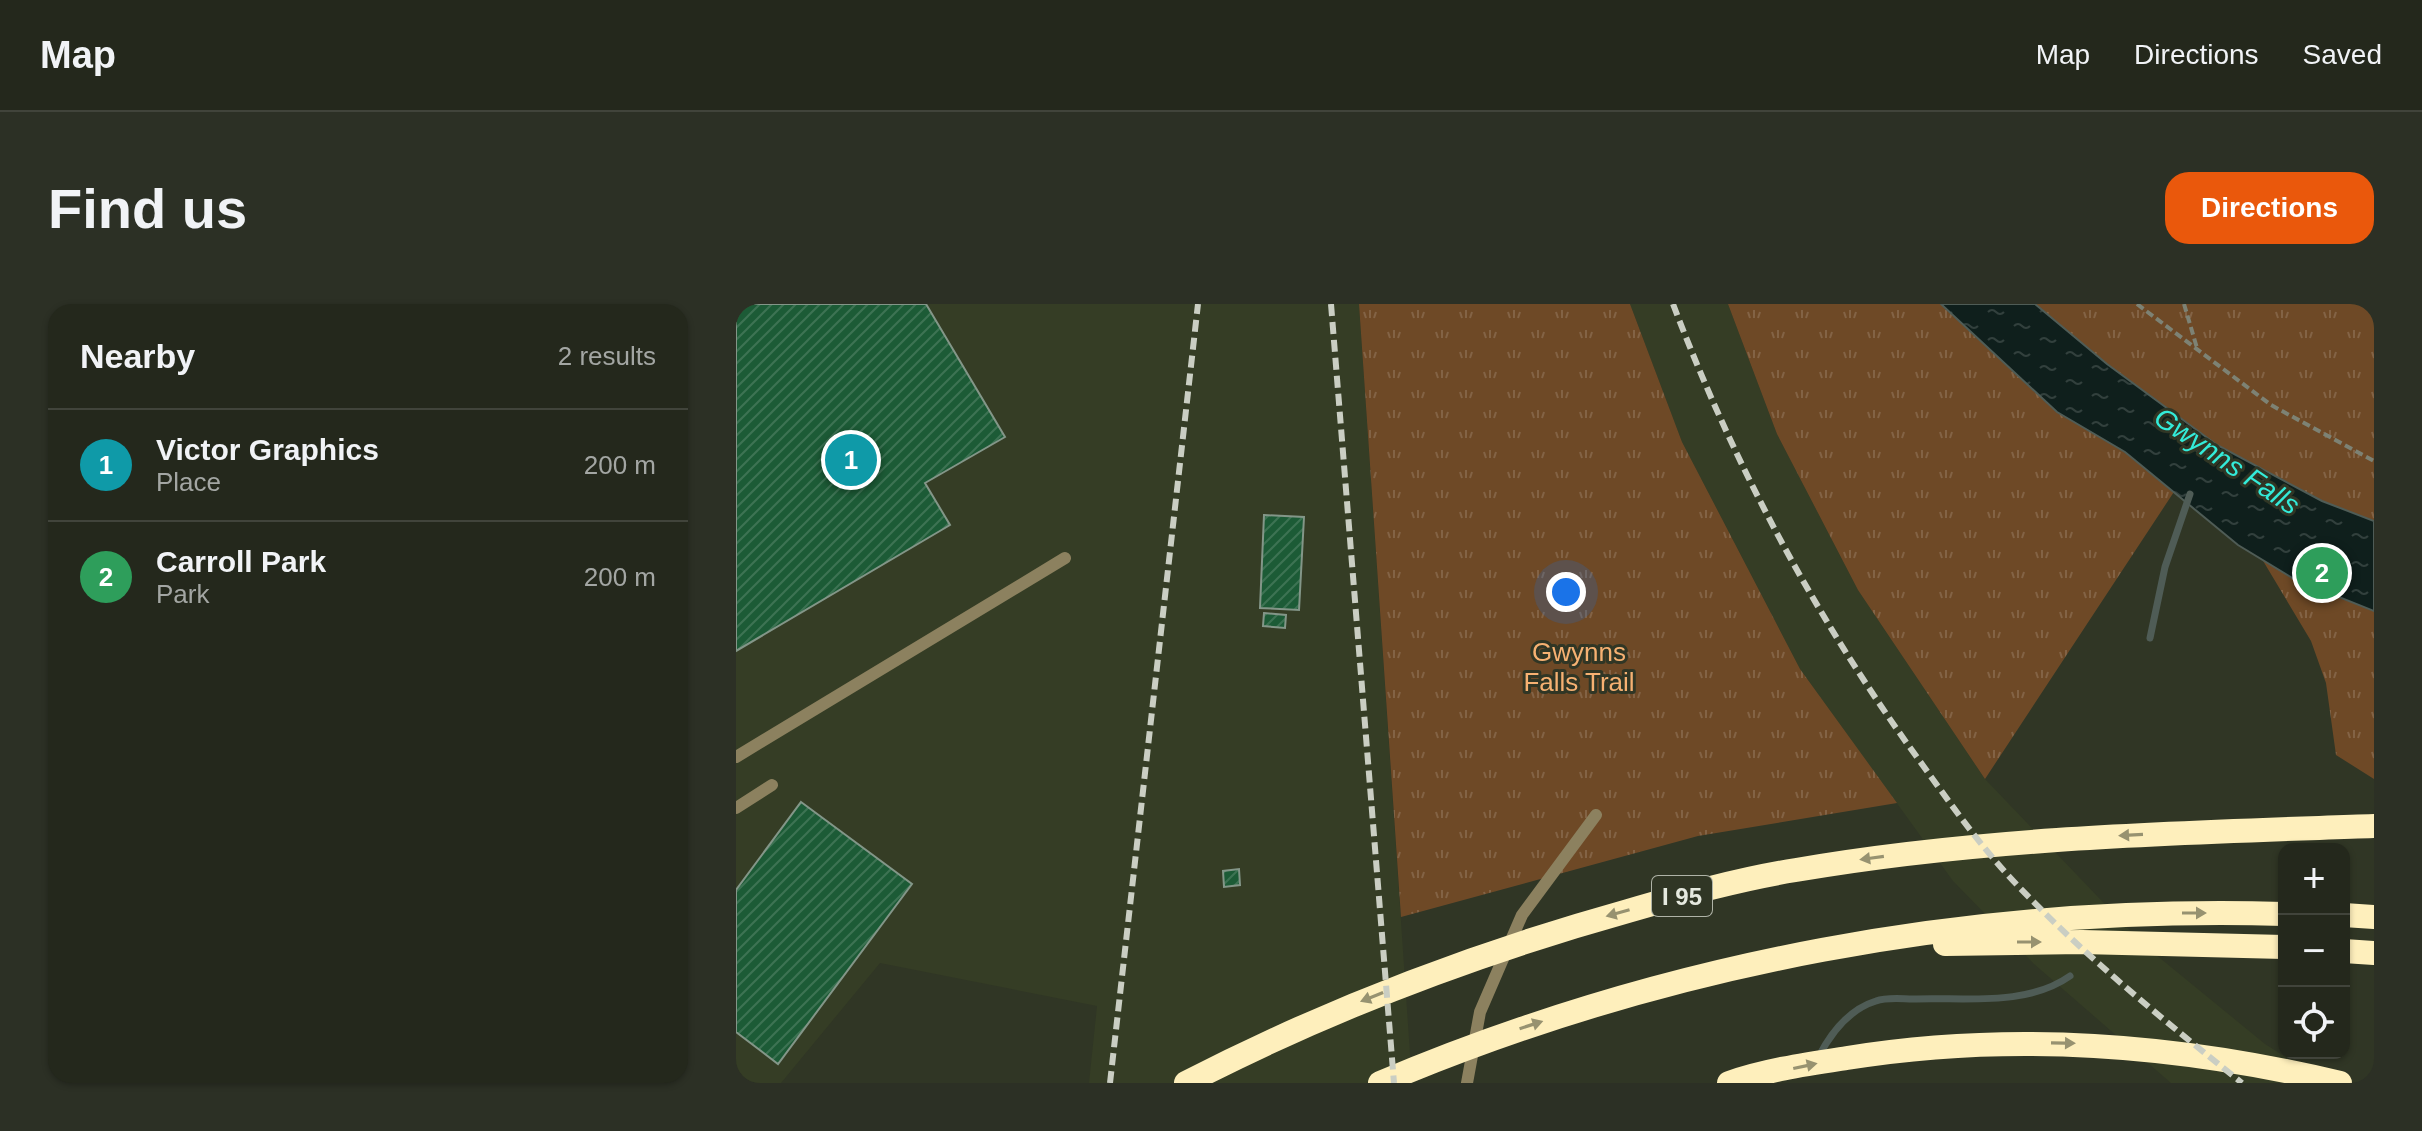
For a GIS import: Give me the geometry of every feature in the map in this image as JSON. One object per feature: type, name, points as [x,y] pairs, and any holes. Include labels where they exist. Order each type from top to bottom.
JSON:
[{"type":"highway","points":[[2209,832],[2374,826]]},
{"type":"highway","name":"I 95","points":[[1186,1083],[1331,1014],[1436,971],[1540,936],[1685,895],[1793,870],[1911,853],[2075,838],[2209,832],[2374,840]]},
{"type":"highway","points":[[1380,1083],[1568,1013],[1691,978],[1811,951],[2024,921],[2243,912],[2278,914]]},
{"type":"highway","points":[[2350,915],[2374,917]]},
{"type":"highway","points":[[1811,951],[2025,942],[2278,947]]},
{"type":"highway","points":[[2350,951],[2374,953]]},
{"type":"highway","points":[[1729,1083],[1817,1063],[1903,1049],[1996,1042],[2089,1043],[2179,1051],[2340,1083]]},
{"type":"lane","points":[[736,757],[1065,558]]},
{"type":"lane","points":[[736,808],[772,785]]},
{"type":"lane","points":[[1467,1083],[1480,1012],[1522,915],[1596,815]]},
{"type":"path","points":[[2137,304],[2271,405],[2374,461]]},
{"type":"path","points":[[2184,304],[2197,350]]},
{"type":"shaded area","points":[[736,304],[1359,304],[1412,1083],[1089,1083],[1097,1006],[880,963],[781,1083],[736,1083]]},
{"type":"shaded area","points":[[1630,304],[1728,304],[1777,434],[1858,590],[1985,779],[2144,945],[2278,1052],[2278,1059],[2289,1059],[2327,1083],[2171,1083],[2034,964],[1953,881],[1800,669],[1682,442]]},
{"type":"green space","name":"Gwynns Falls Trail","points":[[1359,304],[1630,304],[1682,442],[1800,669],[1897,803],[1698,836],[1401,917]]},
{"type":"green space","points":[[1728,304],[2374,304],[2374,779],[2336,755],[2326,683],[2311,641],[2229,504],[2189,469],[1985,779],[1858,590],[1777,434]]},
{"type":"water","name":"Gwynns Falls","points":[[1941,304],[2035,304],[2107,364],[2217,445],[2322,501],[2374,521],[2374,611],[2294,579],[2238,545],[2125,452],[2057,412]]},
{"type":"building","points":[[736,304],[926,304],[1005,437],[925,483],[950,525],[736,651]]},
{"type":"building","points":[[1264,515],[1304,517],[1299,610],[1260,608]]},
{"type":"building","points":[[1264,613],[1286,615],[1285,628],[1263,626]]},
{"type":"building","points":[[801,802],[912,884],[778,1064],[736,1032],[736,890]]},
{"type":"building","points":[[1239,869],[1240,885],[1224,887],[1223,871]]},
{"type":"waterway","points":[[2150,638],[2165,567],[2190,494]]},
{"type":"waterway","points":[[1819,1056],[1842,1023],[1876,1001],[2015,996],[2053,986],[2070,976]]},
{"type":"railway","points":[[1110,1083],[1198,304]]},
{"type":"railway","points":[[1331,304],[1394,1083]]},
{"type":"railway","points":[[1673,304],[1723,424],[1812,597],[1881,707],[1967,826],[2020,888],[2073,940],[2242,1083]]},
{"type":"place","name":"Victor Graphics","points":[[851,460]]},
{"type":"place","name":"Carroll Park","points":[[2322,573]]}]
